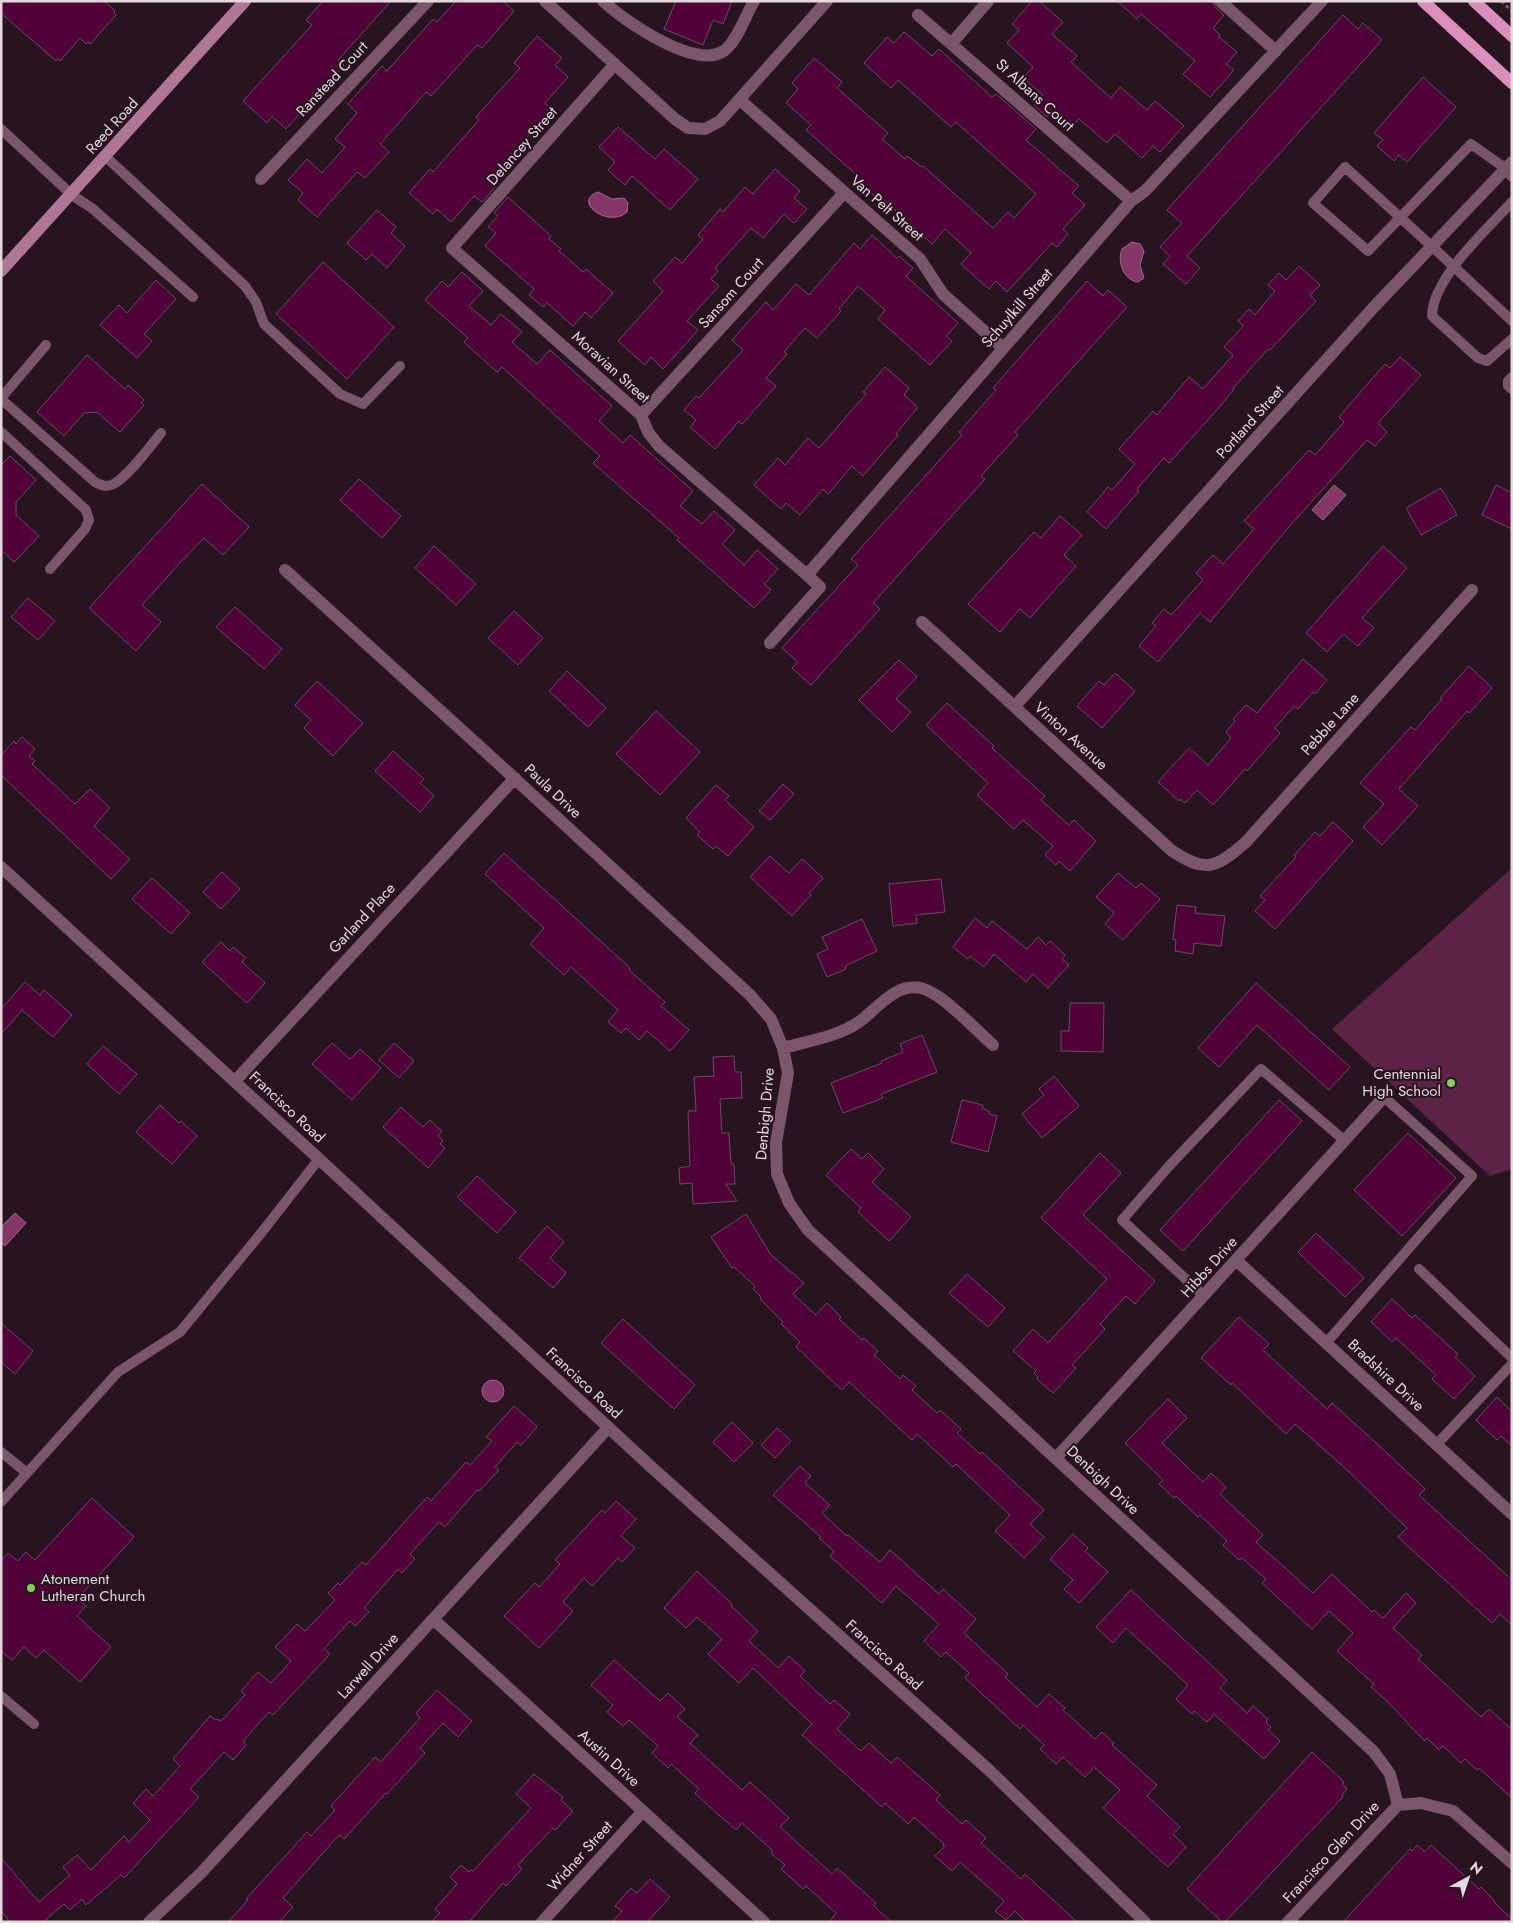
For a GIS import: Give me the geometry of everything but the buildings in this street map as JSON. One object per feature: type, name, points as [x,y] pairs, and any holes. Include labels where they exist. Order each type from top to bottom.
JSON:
[{"type":"main road","points":[[1423,1],[1512,83]]},
{"type":"main road","points":[[1474,1],[1512,36]]},
{"type":"main road","name":"Reed Road","points":[[1,271],[72,195],[242,2]]},
{"type":"street","name":"Ranstead Court","points":[[261,179],[428,1]]},
{"type":"street","points":[[545,1],[674,119],[688,128],[705,129],[720,121],[827,1]]},
{"type":"street","points":[[603,1],[635,26],[666,43],[690,53],[704,56],[716,55],[730,46],[754,1]]},
{"type":"street","points":[[951,44],[988,1]]},
{"type":"street","points":[[1220,1],[1276,51]]},
{"type":"street","name":"Schuylkill Street","points":[[807,575],[1131,201],[1145,191],[1322,1]]},
{"type":"street","name":"St Albans Court","points":[[918,15],[1131,201]]},
{"type":"street","name":"Delancey Street","points":[[452,248],[615,64]]},
{"type":"street","name":"Van Pelt Street","points":[[740,100],[920,259],[943,294],[1003,348]]},
{"type":"street","name":"Portland Street","points":[[1015,706],[1373,308],[1432,246],[1510,169]]},
{"type":"street","name":"Sansom Court","points":[[641,415],[844,193]]},
{"type":"street","name":"Moravian Street","points":[[452,248],[641,415],[648,432],[659,446],[807,575]]},
{"type":"street","name":"Paula Drive","points":[[284,570],[515,778],[750,995],[771,1019],[783,1048]]},
{"type":"street","points":[[770,643],[820,587],[807,575]]},
{"type":"street","name":"Pebble Lane","points":[[1203,866],[1222,862],[1246,842],[1472,590]]},
{"type":"street","name":"Vinton Avenue","points":[[922,622],[1172,850],[1186,860],[1203,866]]},
{"type":"street","name":"Garland Place","points":[[235,1081],[515,778]]},
{"type":"street","name":"Francisco Road","points":[[1,868],[235,1081],[608,1428],[990,1772],[1145,1922]]},
{"type":"street","points":[[783,1048],[836,1034],[858,1022],[898,991],[910,987],[923,989],[943,1000],[993,1045]]},
{"type":"street","name":"Denbigh Drive","points":[[783,1048],[788,1073],[776,1143],[777,1174],[789,1202],[808,1230],[1374,1752],[1390,1774],[1398,1805]]},
{"type":"street","name":"Hibbs Drive","points":[[1056,1458],[1384,1097]]},
{"type":"street","name":"Bradshire Drive","points":[[1237,1261],[1512,1514]]},
{"type":"street","name":"Larwell Drive","points":[[149,1922],[201,1874],[608,1428]]},
{"type":"street","name":"Austin Drive","points":[[432,1619],[764,1922]]},
{"type":"street","points":[[1398,1805],[1421,1803],[1453,1811],[1512,1863]]},
{"type":"street","name":"Francisco Glen Drive","points":[[1288,1922],[1398,1805]]},
{"type":"street","name":"Widner Street","points":[[542,1922],[642,1811]]},
{"type":"lane","points":[[1,129],[72,195],[93,209],[192,297]]},
{"type":"lane","points":[[1510,169],[1471,144],[1401,218],[1368,251],[1312,203],[1345,167],[1401,218],[1454,266],[1512,321]]},
{"type":"lane","points":[[106,157],[245,286],[256,302],[264,324],[340,394],[363,404],[400,366]]},
{"type":"lane","points":[[1512,202],[1454,266],[1432,306],[1432,316],[1478,358],[1487,362],[1512,339]]},
{"type":"lane","points":[[46,345],[1,399],[95,482],[104,486],[122,478],[161,433]]},
{"type":"lane","points":[[1512,377],[1508,381],[1508,386],[1512,389]]},
{"type":"lane","points":[[1,432],[86,510],[89,520],[85,529],[50,569]]},
{"type":"lane","points":[[1204,1296],[1122,1220],[1170,1165],[1261,1069],[1345,1141]]},
{"type":"lane","points":[[1327,1342],[1472,1176],[1384,1097]]},
{"type":"lane","points":[[1,1502],[118,1372],[180,1332],[319,1159]]},
{"type":"lane","points":[[1419,1269],[1512,1358]]},
{"type":"lane","points":[[1437,1444],[1512,1364]]},
{"type":"lane","points":[[1,1452],[27,1473]]},
{"type":"lane","points":[[1,1696],[34,1724]]},
{"type":"path","points":[[1501,1],[1512,11]]},
{"type":"shaded area","points":[[598,192],[612,199],[624,198],[628,203],[627,212],[611,217],[603,216],[596,212],[591,207],[589,201],[591,196]]},
{"type":"shaded area","points":[[1132,242],[1140,244],[1144,251],[1140,265],[1144,278],[1138,282],[1128,278],[1122,269],[1120,259],[1122,249]]},
{"type":"shaded area","points":[[1334,485],[1346,495],[1323,520],[1312,510]]},
{"type":"shaded area","points":[[1512,868],[1512,1169],[1490,1176],[1332,1029]]},
{"type":"shaded area","points":[[15,1213],[26,1223],[5,1246],[1,1243],[1,1227]]},
{"type":"shaded area","points":[[493,1380],[501,1383],[504,1391],[501,1399],[493,1402],[485,1399],[482,1391],[485,1383]]},
{"type":"place","name":"Centennial High School","points":[[1451,1083]]},
{"type":"place","name":"Atonement Lutheran Church","points":[[31,1588]]}]
